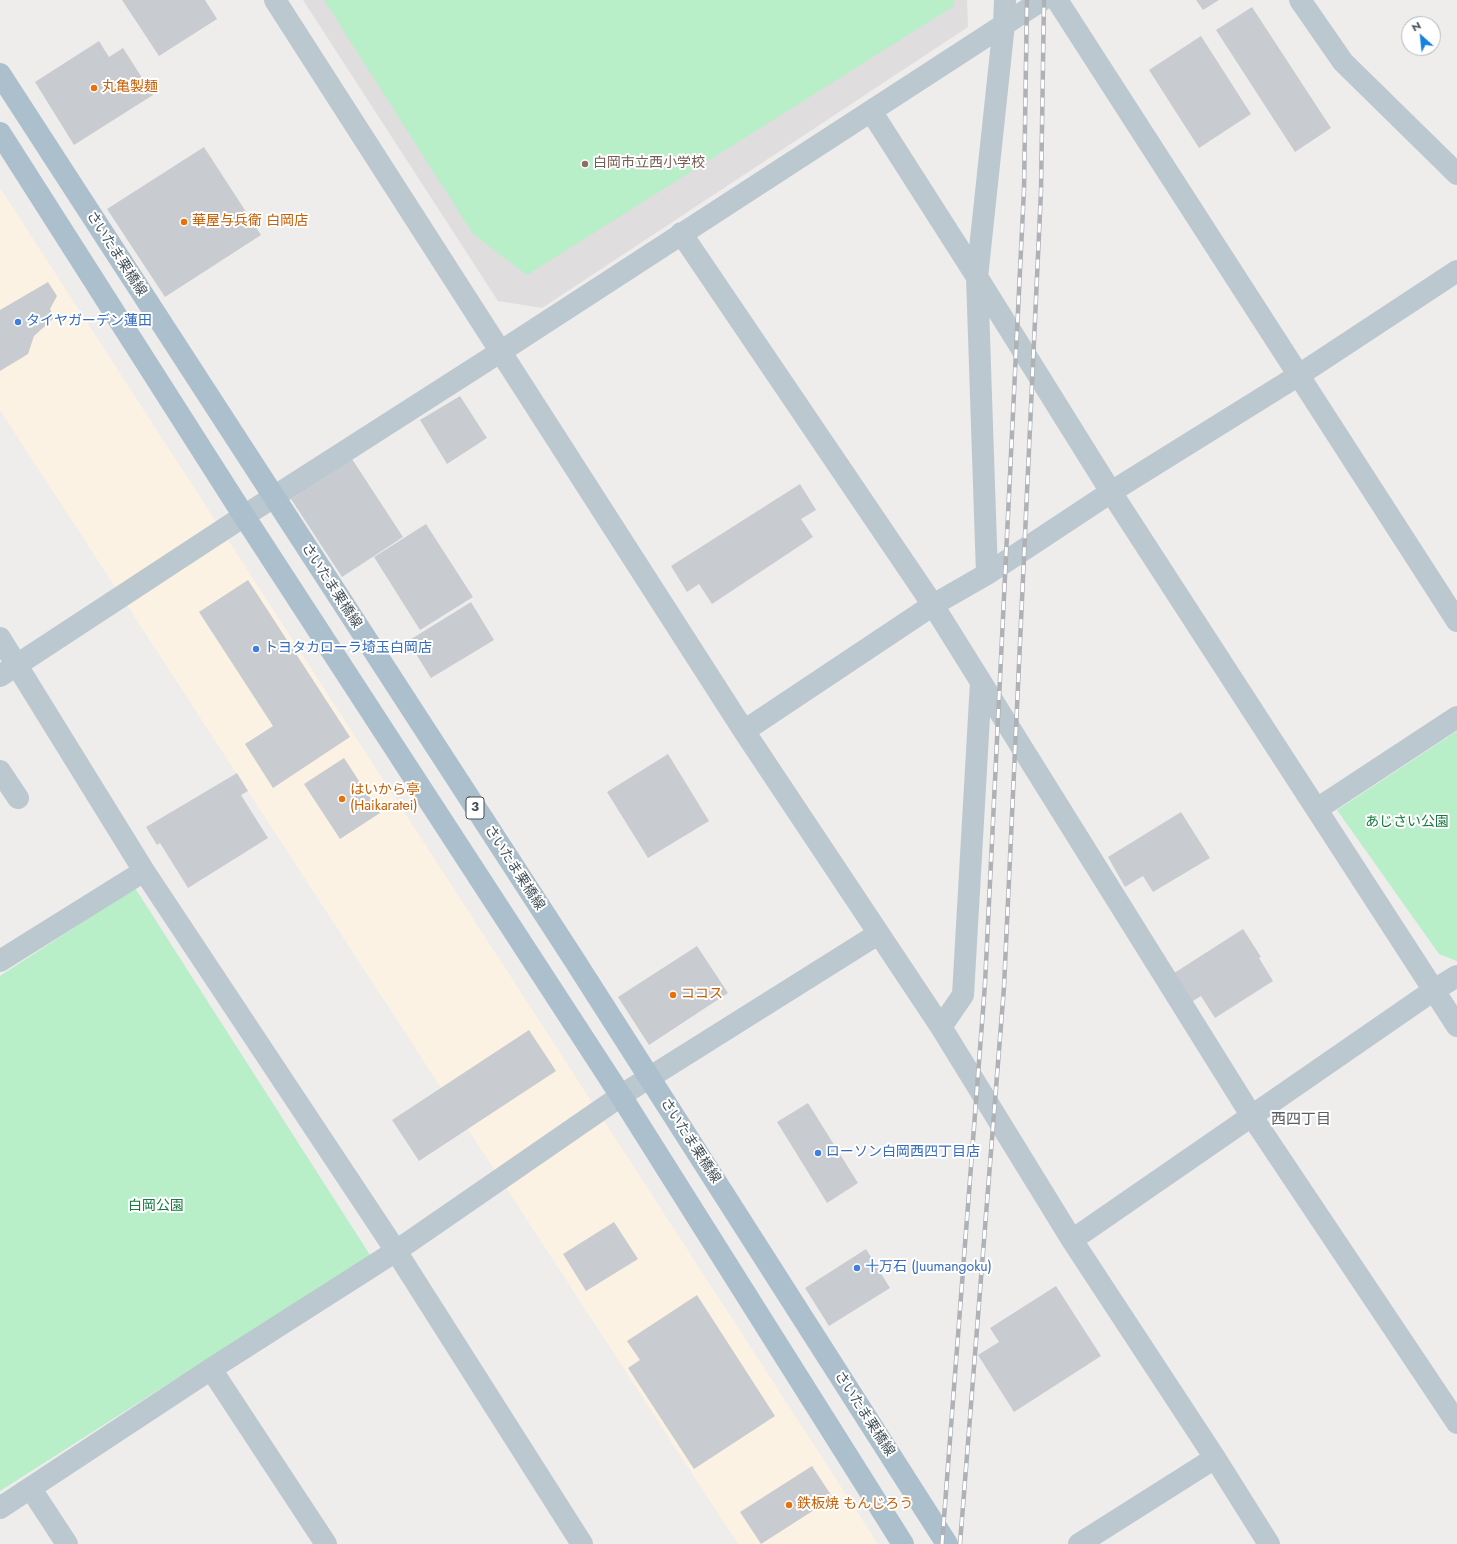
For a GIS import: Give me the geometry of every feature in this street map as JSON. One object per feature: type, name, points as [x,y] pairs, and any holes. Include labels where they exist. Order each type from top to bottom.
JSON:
[{"type":"main road","name":"さいたま栗橋線","points":[[0,74],[650,1079],[947,1544]]},
{"type":"main road","name":"3","points":[[0,133],[244,516],[621,1096],[897,1540]]},
{"type":"street","points":[[275,0],[744,731],[941,1027],[1072,1240],[1215,1458],[1269,1544]]},
{"type":"street","points":[[987,574],[977,277],[1004,24],[1005,0]]},
{"type":"street","points":[[9,671],[244,516],[500,352],[681,233],[1042,0]]},
{"type":"street","points":[[1057,0],[1457,621]]},
{"type":"street","points":[[1300,0],[1343,62],[1457,174]]},
{"type":"street","points":[[871,111],[977,277],[1111,492],[1457,1026]]},
{"type":"street","points":[[681,233],[933,605],[1251,1115],[1457,1423]]},
{"type":"street","points":[[744,731],[933,605],[987,574],[1111,492],[1299,375],[1457,271]]},
{"type":"street","points":[[0,638],[9,671],[144,871],[396,1251],[582,1544]]},
{"type":"street","points":[[941,1027],[963,995],[981,682]]},
{"type":"street","points":[[1317,809],[1457,717]]},
{"type":"street","points":[[0,771],[18,798]]},
{"type":"street","points":[[0,961],[144,871]]},
{"type":"street","points":[[0,1508],[211,1369],[396,1251],[621,1096],[878,934]]},
{"type":"street","points":[[1072,1240],[1251,1115],[1434,990],[1457,976]]},
{"type":"street","points":[[211,1369],[326,1544]]},
{"type":"street","points":[[1079,1544],[1215,1458]]},
{"type":"street","points":[[31,1488],[67,1544]]},
{"type":"shaded area","name":"白岡市立西小学校","points":[[303,0],[967,0],[968,27],[542,308],[498,301]]},
{"type":"shaded area","points":[[0,188],[878,1544],[738,1544],[0,410]]},
{"type":"green space","name":"白岡市立西小学校","points":[[324,0],[954,0],[954,6],[527,275],[473,234]]},
{"type":"green space","name":"あじさい公園","points":[[1457,731],[1457,961],[1439,954],[1337,810]]},
{"type":"green space","name":"白岡公園","points":[[135,888],[370,1255],[0,1491],[0,976]]},
{"type":"building","points":[[122,0],[205,0],[217,19],[159,56]]},
{"type":"building","points":[[1196,0],[1219,0],[1203,10]]},
{"type":"building","points":[[1252,7],[1331,128],[1295,152],[1216,30]]},
{"type":"building","points":[[1201,36],[1251,114],[1199,148],[1149,70]]},
{"type":"building","name":"丸亀製麺","points":[[99,41],[109,57],[123,48],[153,95],[74,145],[35,82]]},
{"type":"building","name":"華屋与兵衛 白岡店","points":[[204,147],[261,235],[165,297],[107,209]]},
{"type":"building","points":[[48,282],[57,296],[50,309],[54,318],[34,336],[28,354],[0,371],[0,310]]},
{"type":"building","points":[[460,396],[487,438],[447,464],[420,420]]},
{"type":"building","points":[[352,459],[403,537],[342,577],[291,499]]},
{"type":"building","points":[[800,484],[816,510],[801,519],[813,537],[712,604],[699,584],[687,592],[671,566]]},
{"type":"building","points":[[426,524],[473,597],[420,630],[374,557]]},
{"type":"building","points":[[248,580],[350,737],[273,788],[245,744],[273,726],[199,612]]},
{"type":"building","points":[[471,602],[494,640],[431,678],[408,641]]},
{"type":"building","points":[[668,754],[709,821],[648,858],[607,792]]},
{"type":"building","name":"はいから亭 (Haikaratei)","points":[[344,758],[380,813],[340,839],[304,784]]},
{"type":"building","points":[[237,773],[248,791],[241,795],[268,838],[188,888],[160,843],[157,845],[146,827]]},
{"type":"building","points":[[1181,812],[1210,858],[1153,892],[1143,876],[1125,887],[1108,857]]},
{"type":"building","points":[[1243,929],[1261,957],[1259,958],[1273,981],[1215,1018],[1201,996],[1188,1004],[1171,975]]},
{"type":"building","name":"ココス","points":[[697,946],[728,993],[649,1045],[618,997]]},
{"type":"building","points":[[529,1030],[556,1071],[419,1161],[392,1120]]},
{"type":"building","name":"ローソン白岡西四丁目店","points":[[808,1103],[858,1183],[827,1203],[777,1122]]},
{"type":"building","points":[[614,1222],[638,1259],[586,1291],[563,1254]]},
{"type":"building","name":"十万石 (Juumangoku)","points":[[866,1249],[890,1288],[829,1326],[805,1288]]},
{"type":"building","points":[[1056,1286],[1101,1356],[1014,1412],[978,1355],[999,1342],[990,1328]]},
{"type":"building","points":[[697,1295],[775,1416],[694,1469],[628,1368],[640,1360],[627,1341]]},
{"type":"building","points":[[812,1466],[833,1498],[761,1544],[740,1512]]},
{"type":"railway","points":[[942,1544],[985,984],[1024,189],[1027,0]]},
{"type":"railway","points":[[960,1544],[1004,987],[1041,191],[1044,0]]},
{"type":"place","name":"丸亀製麺","points":[[94,88]]},
{"type":"place","name":"白岡市立西小学校","points":[[585,164]]},
{"type":"place","name":"華屋与兵衛 白岡店","points":[[184,222]]},
{"type":"place","name":"タイヤガーデン蓮田","points":[[18,322]]},
{"type":"place","name":"トヨタカローラ埼玉白岡店","points":[[256,649]]},
{"type":"place","name":"はいから亭 (Haikaratei)","points":[[342,799]]},
{"type":"place","name":"ココス","points":[[673,995]]},
{"type":"place","name":"ローソン白岡西四丁目店","points":[[818,1153]]},
{"type":"place","name":"十万石 (Juumangoku)","points":[[857,1268]]},
{"type":"place","name":"鉄板焼 もんじろう","points":[[789,1505]]},
{"type":"district","name":"西四丁目","points":[[1301,1120]]}]
